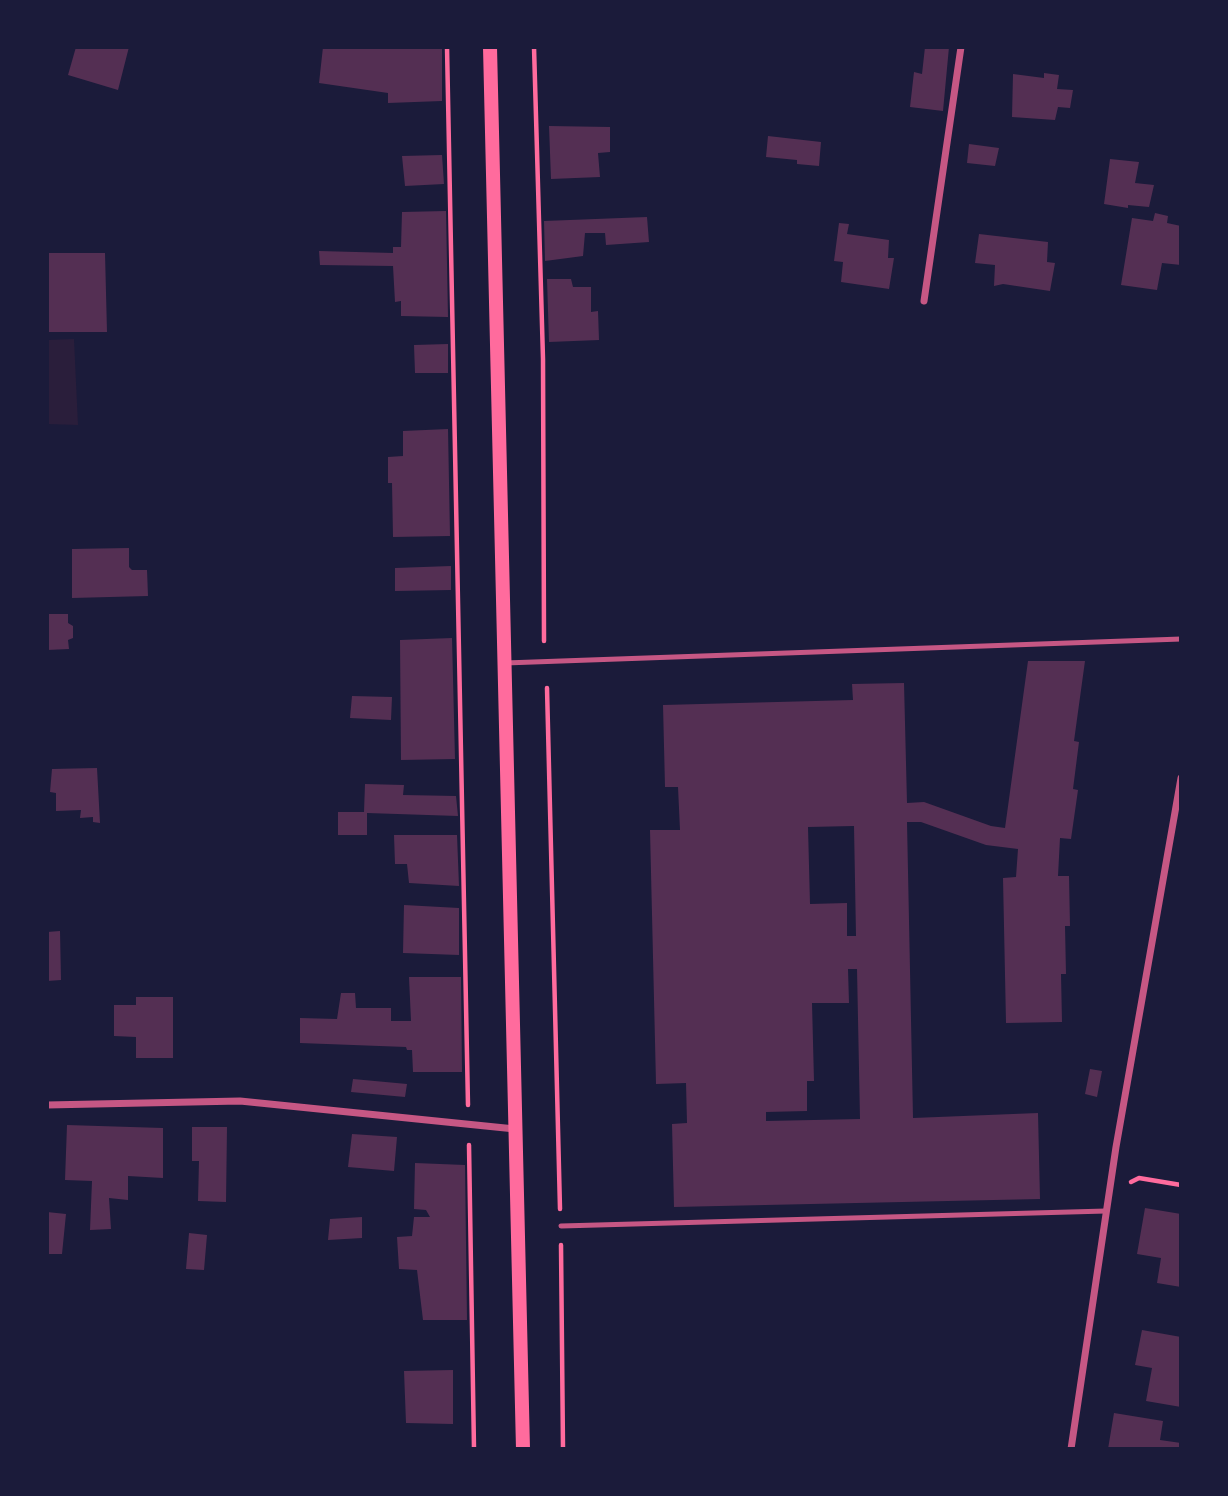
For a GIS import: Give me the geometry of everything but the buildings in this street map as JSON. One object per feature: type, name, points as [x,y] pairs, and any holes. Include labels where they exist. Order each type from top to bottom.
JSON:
[{"type":"main road","points":[[490,47],[523,1449]]},
{"type":"street","points":[[924,301],[961,47]]},
{"type":"street","points":[[1071,1449],[1106,1211],[1181,778]]},
{"type":"street","points":[[47,1105],[240,1101],[515,1129]]},
{"type":"lane","points":[[504,663],[1181,639]]},
{"type":"lane","points":[[561,1226],[1106,1211]]},
{"type":"path","points":[[447,47],[474,1449]]},
{"type":"path","points":[[534,47],[543,359],[544,641]]},
{"type":"path","points":[[547,688],[561,1226],[559,1382],[563,1449]]},
{"type":"path","points":[[1109,1195],[1139,1178],[1181,1185]]},
{"type":"path","points":[[556,1441],[563,1441]]},
{"type":"shaded area","points":[[74,339],[78,425],[47,424],[47,340]]}]
